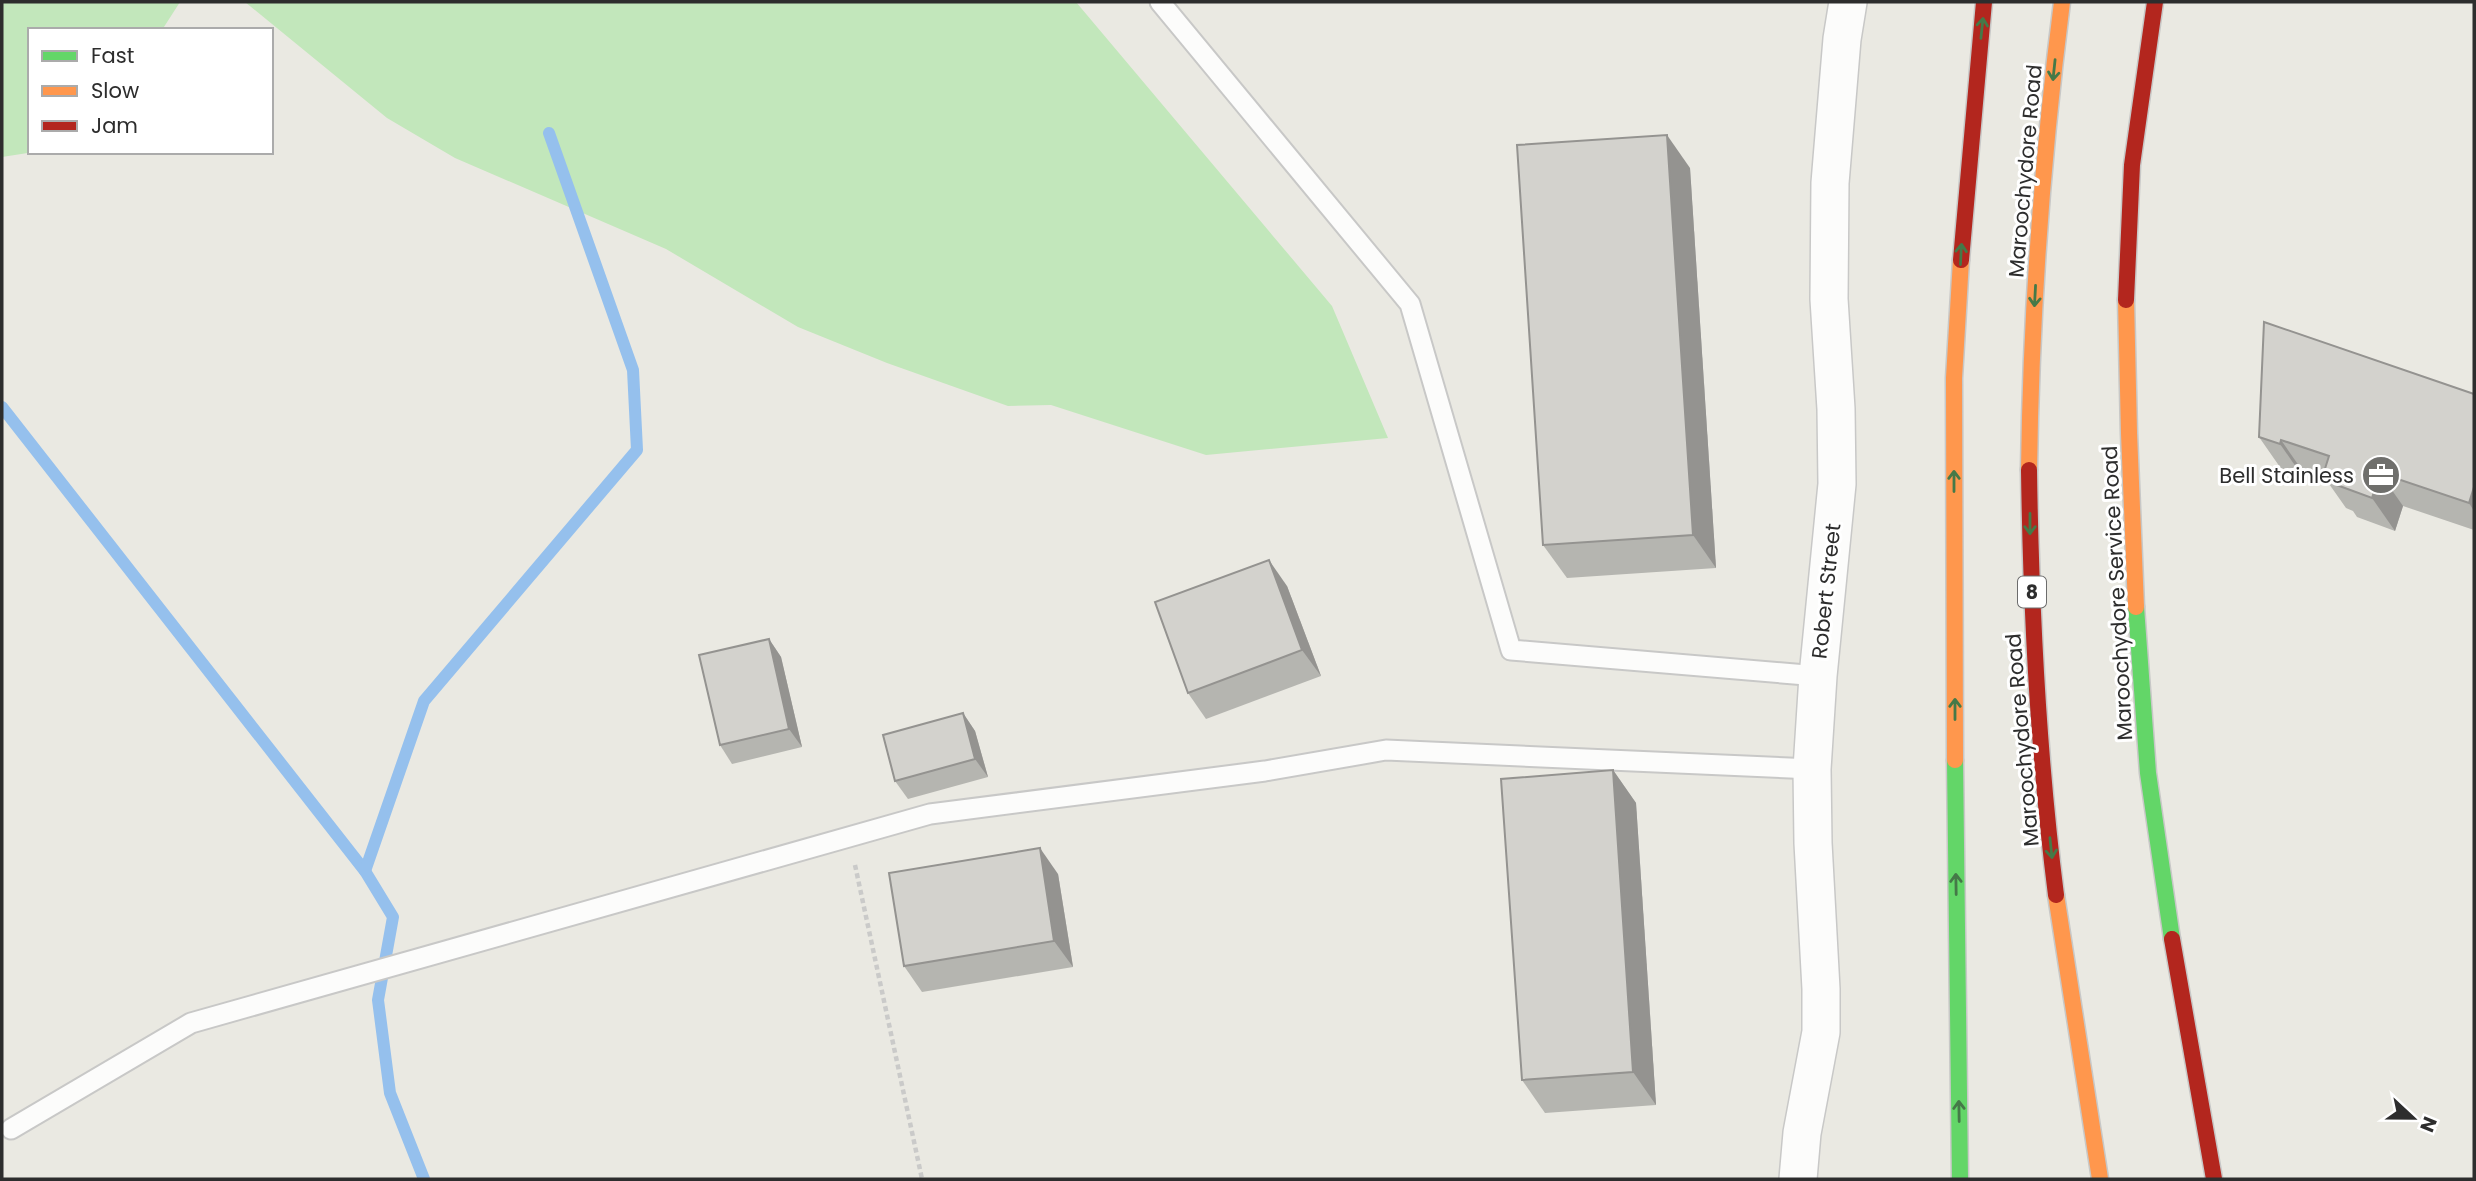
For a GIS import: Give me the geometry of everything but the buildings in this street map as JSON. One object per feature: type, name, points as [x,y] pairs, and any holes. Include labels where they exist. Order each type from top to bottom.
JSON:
[{"type":"main road","points":[[1959,1179],[1954,378],[1962,234],[1984,2]]},
{"type":"main road","name":"Maroochydore Road","points":[[2062,2],[2039,216],[2029,402],[2030,556],[2040,750],[2059,919],[2100,1179]]},
{"type":"main road","name":"Maroochydore Service Road","points":[[2155,2],[2138,107],[2128,218],[2126,359],[2132,510],[2141,686],[2151,800],[2175,962],[2214,1179]]},
{"type":"street","name":"Robert Street","points":[[1798,1179],[1802,1133],[1821,1032],[1812,769],[1818,676],[1837,484],[1836,408],[1829,299],[1830,183],[1842,39],[1848,2]]},
{"type":"lane","points":[[1160,2],[1410,304],[1511,650],[1818,676]]},
{"type":"lane","points":[[11,1129],[191,1023],[930,814],[1265,771],[1386,750],[1812,769]]},
{"type":"path","points":[[849,837],[922,1179]]},
{"type":"green space","points":[[2,2],[180,2],[163,28],[28,28],[28,153],[2,157]]},
{"type":"green space","points":[[245,2],[1076,2],[1332,306],[1388,438],[1206,455],[1051,405],[1008,406],[887,363],[798,327],[666,249],[455,158],[387,118]]},
{"type":"waterway","points":[[365,871],[424,701],[637,450],[633,370],[549,133]]},
{"type":"waterway","points":[[2,407],[365,871],[393,917],[378,1000],[390,1093],[424,1179]]},
{"type":"traffic: fast","points":[[2136,607],[2148,773],[2172,939]]},
{"type":"traffic: fast","points":[[1955,760],[1960,1179]]},
{"type":"traffic: slow","points":[[2029,470],[2039,236],[2062,2]]},
{"type":"traffic: slow","points":[[1955,760],[1954,378],[1961,260]]},
{"type":"traffic: slow","points":[[2126,300],[2136,607]]},
{"type":"traffic: slow","points":[[2056,895],[2100,1179]]},
{"type":"traffic: jam","points":[[1961,260],[1984,2]]},
{"type":"traffic: jam","points":[[2126,300],[2132,165],[2155,2]]},
{"type":"traffic: jam","points":[[2029,470],[2036,683],[2056,895]]},
{"type":"traffic: jam","points":[[2172,939],[2214,1179]]},
{"type":"place","name":"Bell Stainless","points":[[2381,475]]}]
